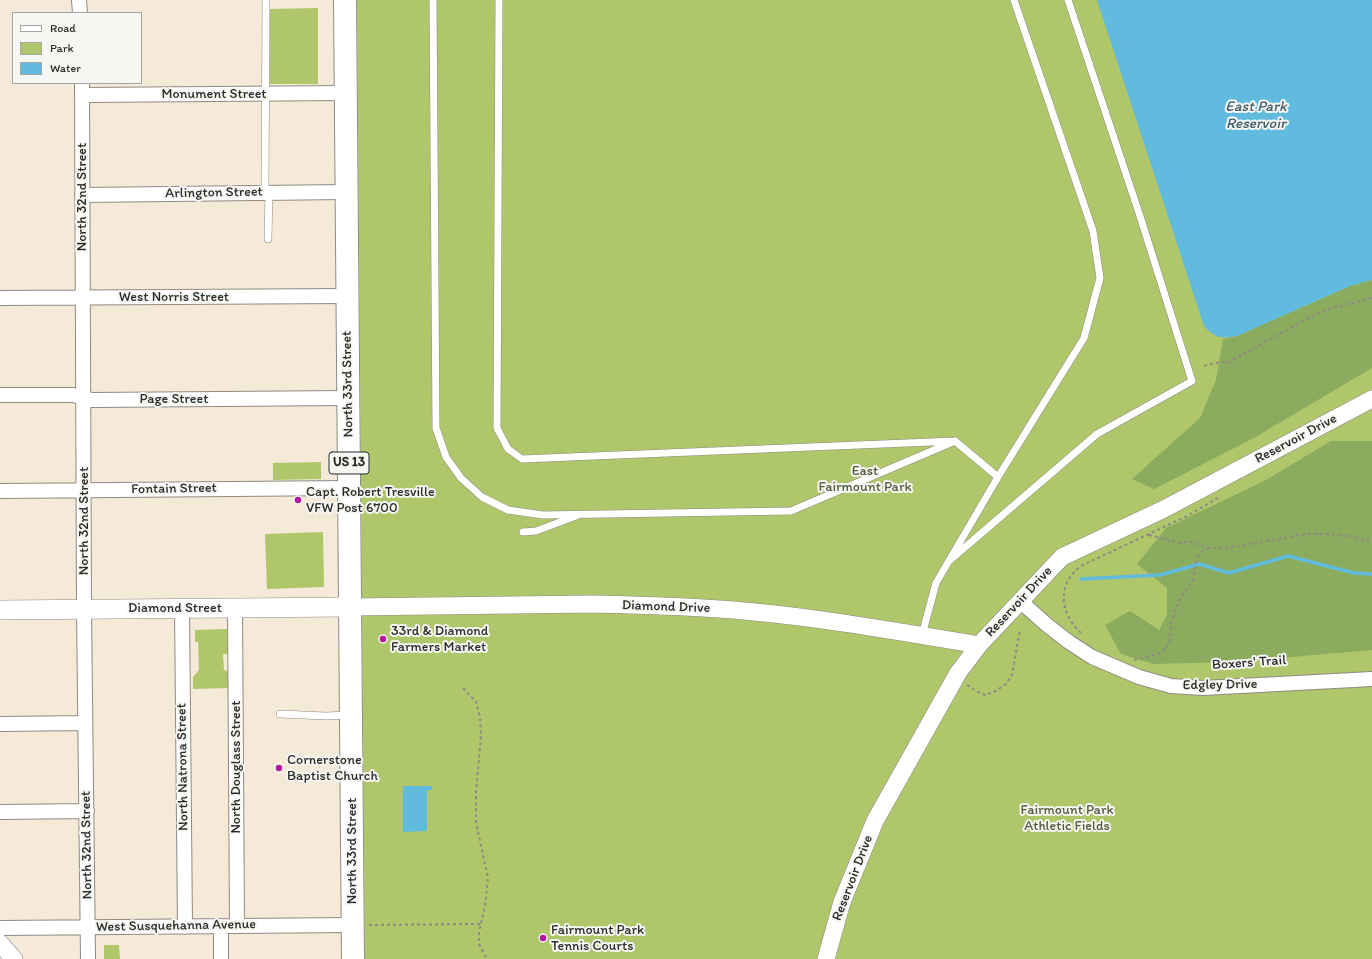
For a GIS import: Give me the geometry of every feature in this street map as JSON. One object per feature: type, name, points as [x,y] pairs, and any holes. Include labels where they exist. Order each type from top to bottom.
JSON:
[{"type":"main road","name":"North 33rd Street","points":[[345,0],[353,959]]},
{"type":"main road","name":"Diamond Street","points":[[0,610],[350,607]]},
{"type":"street","points":[[79,0],[80,12]]},
{"type":"street","name":"Monument Street","points":[[82,89],[266,94],[345,93]]},
{"type":"street","name":"North 32nd Street","points":[[82,89],[84,609],[89,927],[88,959]]},
{"type":"street","name":"Arlington Street","points":[[82,195],[346,192]]},
{"type":"street","name":"West Norris Street","points":[[0,298],[347,296]]},
{"type":"street","name":"Page Street","points":[[0,395],[73,395],[92,400],[348,398]]},
{"type":"street","name":"Reservoir Drive","points":[[826,959],[842,902],[875,821],[958,673],[979,645],[1062,557],[1164,509],[1372,399]]},
{"type":"street","name":"Fontain Street","points":[[0,491],[349,488]]},
{"type":"street","name":"Edgley Drive","points":[[1020,601],[1047,625],[1092,657],[1139,677],[1171,686],[1204,688],[1372,678]]},
{"type":"street","name":"Diamond Drive","points":[[350,607],[584,604],[671,606],[778,614],[979,645]]},
{"type":"street","name":"North Natrona Street","points":[[182,608],[185,926]]},
{"type":"street","name":"North Douglass Street","points":[[235,608],[237,926]]},
{"type":"street","points":[[0,724],[86,723]]},
{"type":"street","points":[[0,812],[87,811]]},
{"type":"street","name":"West Susquehanna Avenue","points":[[0,928],[352,925]]},
{"type":"street","points":[[221,926],[221,959]]},
{"type":"street","points":[[0,943],[14,959]]},
{"type":"lane","points":[[266,0],[268,238]]},
{"type":"lane","points":[[433,0],[436,428],[446,457],[461,478],[482,497],[508,510],[543,515],[791,511],[955,441]]},
{"type":"lane","points":[[499,0],[497,428],[508,449],[522,459],[955,441],[998,477]]},
{"type":"lane","points":[[922,636],[936,583],[998,477],[1084,338],[1100,278],[1093,231],[1014,0]]},
{"type":"lane","points":[[949,561],[1097,434],[1192,381],[1140,216],[1068,0]]},
{"type":"lane","points":[[523,532],[536,531],[580,514]]},
{"type":"lane","points":[[280,714],[326,716],[350,715]]},
{"type":"path","points":[[1204,366],[1229,362],[1322,312],[1372,298]]},
{"type":"path","points":[[1084,636],[1072,623],[1065,608],[1064,589],[1069,577],[1081,566],[1160,529]]},
{"type":"path","points":[[1149,534],[1179,543],[1191,542],[1208,548],[1226,548],[1307,534],[1349,536],[1372,542]]},
{"type":"path","points":[[1128,662],[1159,654],[1165,649],[1169,642],[1172,620],[1180,599],[1193,580],[1197,557],[1201,552],[1208,548]]},
{"type":"path","points":[[968,685],[985,695],[994,692],[1006,684],[1012,675],[1020,629]]},
{"type":"path","points":[[463,688],[476,702],[480,717],[481,735],[476,793],[476,822],[488,878],[485,906],[480,924],[479,944],[487,959]]},
{"type":"path","points":[[352,925],[480,924]]},
{"type":"green space","name":"East Fairmount Park","points":[[357,0],[1372,0],[1372,959],[365,959]]},
{"type":"green space","points":[[318,8],[318,84],[270,84],[270,9]]},
{"type":"green space","points":[[1372,280],[1372,368],[1252,439],[1154,489],[1132,479],[1200,418],[1216,380],[1223,339],[1237,336],[1350,286]]},
{"type":"green space","points":[[1331,441],[1372,441],[1372,650],[1234,662],[1153,664],[1121,654],[1105,625],[1130,611],[1159,630],[1167,615],[1167,588],[1137,564],[1166,528],[1266,480]]},
{"type":"green space","points":[[321,462],[321,479],[273,480],[273,463]]},
{"type":"green space","points":[[323,532],[324,587],[267,589],[265,534]]},
{"type":"green space","points":[[227,629],[228,654],[223,654],[224,670],[228,671],[229,688],[193,689],[193,677],[199,670],[198,642],[195,642],[195,630]]},
{"type":"green space","points":[[104,945],[119,945],[120,959],[104,959]]},
{"type":"water","name":"East Park Reservoir","points":[[1097,0],[1372,0],[1372,280],[1350,286],[1237,336],[1218,337],[1204,326]]},
{"type":"water","points":[[403,786],[432,786],[432,790],[427,790],[427,831],[403,832]]},
{"type":"waterway","points":[[1081,579],[1160,575],[1199,564],[1229,573],[1288,556],[1354,573],[1372,574]]},
{"type":"place","name":"Capt. Robert Tresville VFW Post 6700","points":[[298,500]]},
{"type":"place","name":"33rd & Diamond Farmers Market","points":[[383,639]]},
{"type":"place","name":"Cornerstone Baptist Church","points":[[279,768]]},
{"type":"place","name":"Fairmount Park Tennis Courts","points":[[543,938]]},
{"type":"park label","name":"Fairmount Park Athletic Fields","points":[[1067,818]]}]
